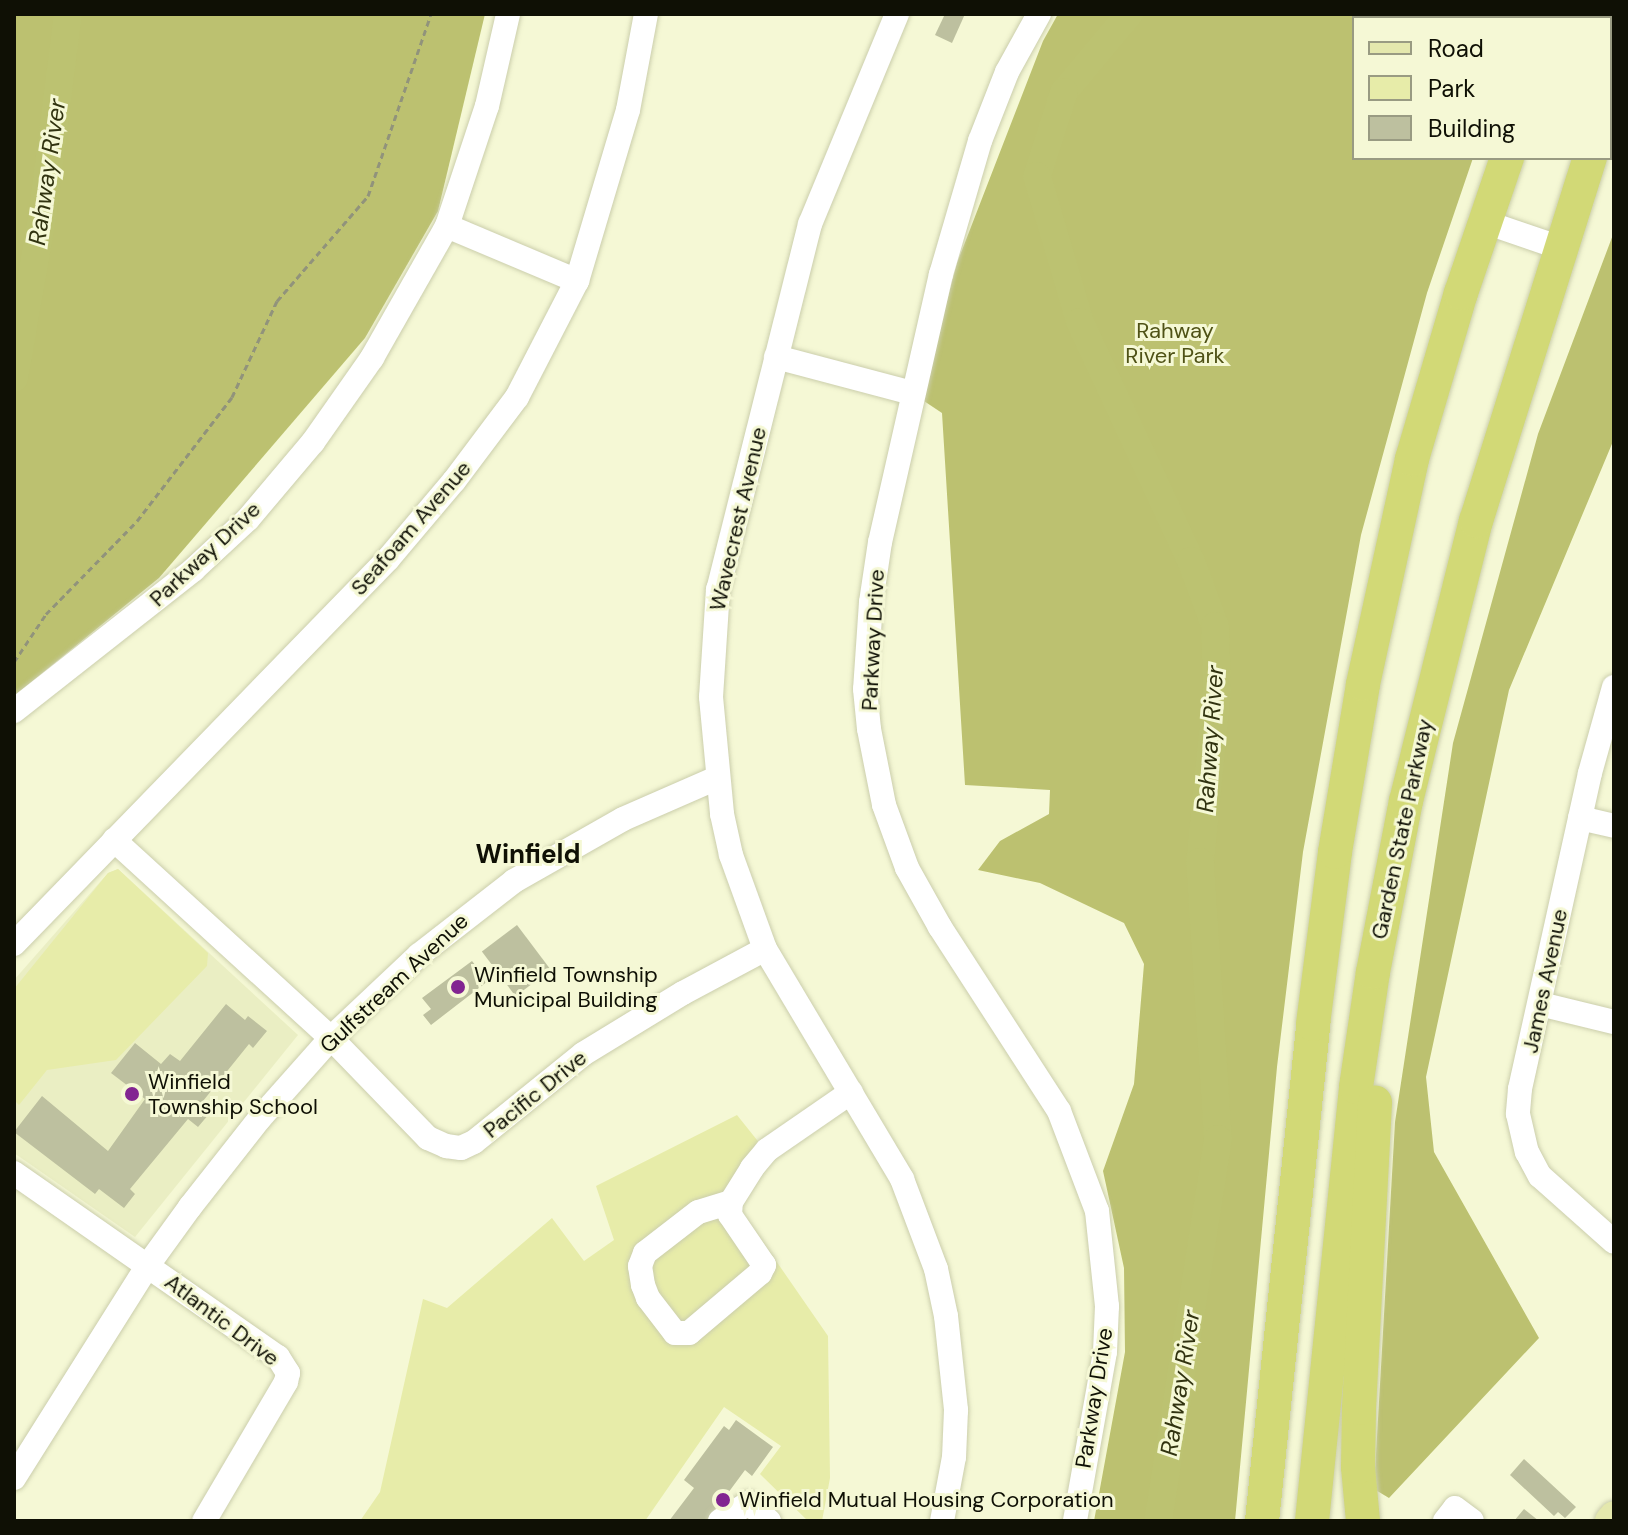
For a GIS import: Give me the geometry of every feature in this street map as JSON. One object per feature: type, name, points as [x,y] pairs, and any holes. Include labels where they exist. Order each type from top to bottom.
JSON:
[{"type":"highway","points":[[1262,1521],[1301,1124],[1349,767],[1398,516],[1428,404],[1506,160]]},
{"type":"highway","name":"Garden State Parkway","points":[[1312,1521],[1354,1101],[1394,857],[1460,575],[1589,160]]},
{"type":"highway","points":[[1363,1521],[1358,1467],[1359,1408],[1380,1000],[1394,857]]},
{"type":"main road","points":[[1610,1521],[1614,1516]]},
{"type":"street","name":"Parkway Drive","points":[[14,711],[147,608],[248,519],[313,442],[372,358],[447,226],[487,106],[508,14]]},
{"type":"street","name":"Seafoam Avenue","points":[[14,944],[358,591],[454,481],[517,397],[577,281],[628,110],[646,14]]},
{"type":"street","name":"Wavecrest Avenue","points":[[897,14],[810,224],[718,589],[711,682],[717,778],[731,855],[765,949],[914,1204],[936,1269],[944,1304],[956,1410],[954,1457],[942,1521]]},
{"type":"street","name":"Parkway Drive","points":[[1039,14],[1007,72],[959,206],[912,393],[871,602],[865,689],[869,729],[884,805],[907,868],[940,927],[1059,1111],[1097,1211],[1107,1306],[1105,1352],[1075,1521]]},
{"type":"street","points":[[1485,222],[1561,248],[1601,160]]},
{"type":"street","points":[[447,226],[577,281]]},
{"type":"street","points":[[776,357],[912,393]]},
{"type":"street","name":"James Avenue","points":[[1614,687],[1580,818],[1519,1102],[1523,1139],[1540,1176],[1614,1242]]},
{"type":"street","name":"Gulfstream Avenue","points":[[14,1478],[148,1265],[260,1118],[331,1038],[430,946],[514,881],[623,819],[717,778]]},
{"type":"street","points":[[1580,818],[1614,826]]},
{"type":"street","name":"Pacific Drive","points":[[114,840],[331,1038],[428,1138],[446,1146],[461,1148],[488,1132],[607,1038],[765,949]]},
{"type":"street","points":[[1540,1004],[1614,1022]]},
{"type":"street","points":[[731,1202],[698,1212],[645,1253],[640,1266],[643,1285],[648,1298],[675,1333],[689,1333],[760,1273],[764,1265],[730,1215],[731,1202],[767,1150],[851,1092]]},
{"type":"street","name":"Atlantic Drive","points":[[14,1173],[278,1357],[288,1373],[286,1382],[204,1521]]},
{"type":"street","points":[[720,1521],[749,1503],[769,1521]]},
{"type":"street","points":[[1445,1521],[1455,1508],[1472,1521]]},
{"type":"path","points":[[14,662],[46,614],[137,521],[222,410],[277,301],[368,196],[431,14]]},
{"type":"shaded area","name":"Winfield Township School","points":[[118,869],[298,1035],[135,1237],[14,1153],[14,980],[108,873]]},
{"type":"green space","points":[[14,14],[485,14],[438,211],[365,338],[159,578],[14,696]]},
{"type":"green space","name":"Rahway River Park","points":[[1058,14],[1521,14],[1352,16],[1352,160],[1472,160],[1427,293],[1361,535],[1303,852],[1277,1067],[1235,1521],[1094,1521],[1125,1352],[1124,1268],[1103,1171],[1134,1084],[1144,964],[1124,923],[1040,883],[978,870],[1000,841],[1049,814],[1050,790],[965,785],[942,413],[921,399],[957,263],[1043,41]]},
{"type":"green space","points":[[1614,232],[1614,439],[1509,690],[1426,1077],[1434,1152],[1539,1338],[1389,1498],[1374,1489],[1395,1122],[1453,743],[1538,434]]},
{"type":"green space","points":[[118,869],[208,953],[207,966],[116,1060],[47,1070],[19,1105],[14,1100],[14,989],[108,873]]},
{"type":"green space","points":[[737,1115],[761,1145],[727,1190],[828,1336],[830,1478],[822,1521],[808,1521],[760,1474],[781,1446],[724,1407],[645,1521],[360,1521],[380,1492],[423,1299],[447,1308],[552,1218],[584,1261],[614,1240],[596,1186]]},
{"type":"building","points":[[945,14],[965,14],[952,43],[935,35]]},
{"type":"building","points":[[517,925],[551,970],[516,996],[482,951]]},
{"type":"building","name":"Winfield Township Municipal Building","points":[[472,961],[488,981],[431,1025],[423,1015],[431,1009],[422,998]]},
{"type":"building","points":[[226,1004],[245,1020],[248,1016],[267,1031],[253,1048],[249,1044],[199,1106],[209,1114],[198,1127],[188,1119],[130,1189],[135,1194],[124,1208],[99,1189],[95,1194],[14,1132],[42,1096],[108,1151],[145,1099],[111,1073],[135,1043],[161,1064],[170,1054],[180,1061]]},
{"type":"building","points":[[736,1420],[773,1447],[752,1476],[745,1470],[728,1493],[733,1497],[723,1509],[718,1505],[706,1521],[669,1521],[694,1488],[684,1480],[724,1426],[729,1430]]},
{"type":"building","points":[[1524,1459],[1576,1507],[1565,1518],[1558,1512],[1554,1516],[1510,1475]]},
{"type":"building","points":[[1524,1509],[1539,1521],[1514,1521]]},
{"type":"waterway","name":"Rahway River","points":[[14,378],[43,211],[68,14]]},
{"type":"waterway","name":"Rahway River","points":[[1129,14],[1064,92],[1037,176],[1080,322],[1191,561],[1215,626],[1217,690],[1200,862],[1218,1139],[1158,1521]]},
{"type":"place","name":"Winfield Township Municipal Building","points":[[458,987]]},
{"type":"place","name":"Winfield Township School","points":[[132,1094]]},
{"type":"place","name":"Winfield Mutual Housing Corporation","points":[[723,1500]]},
{"type":"district","name":"Winfield","points":[[528,855]]}]
